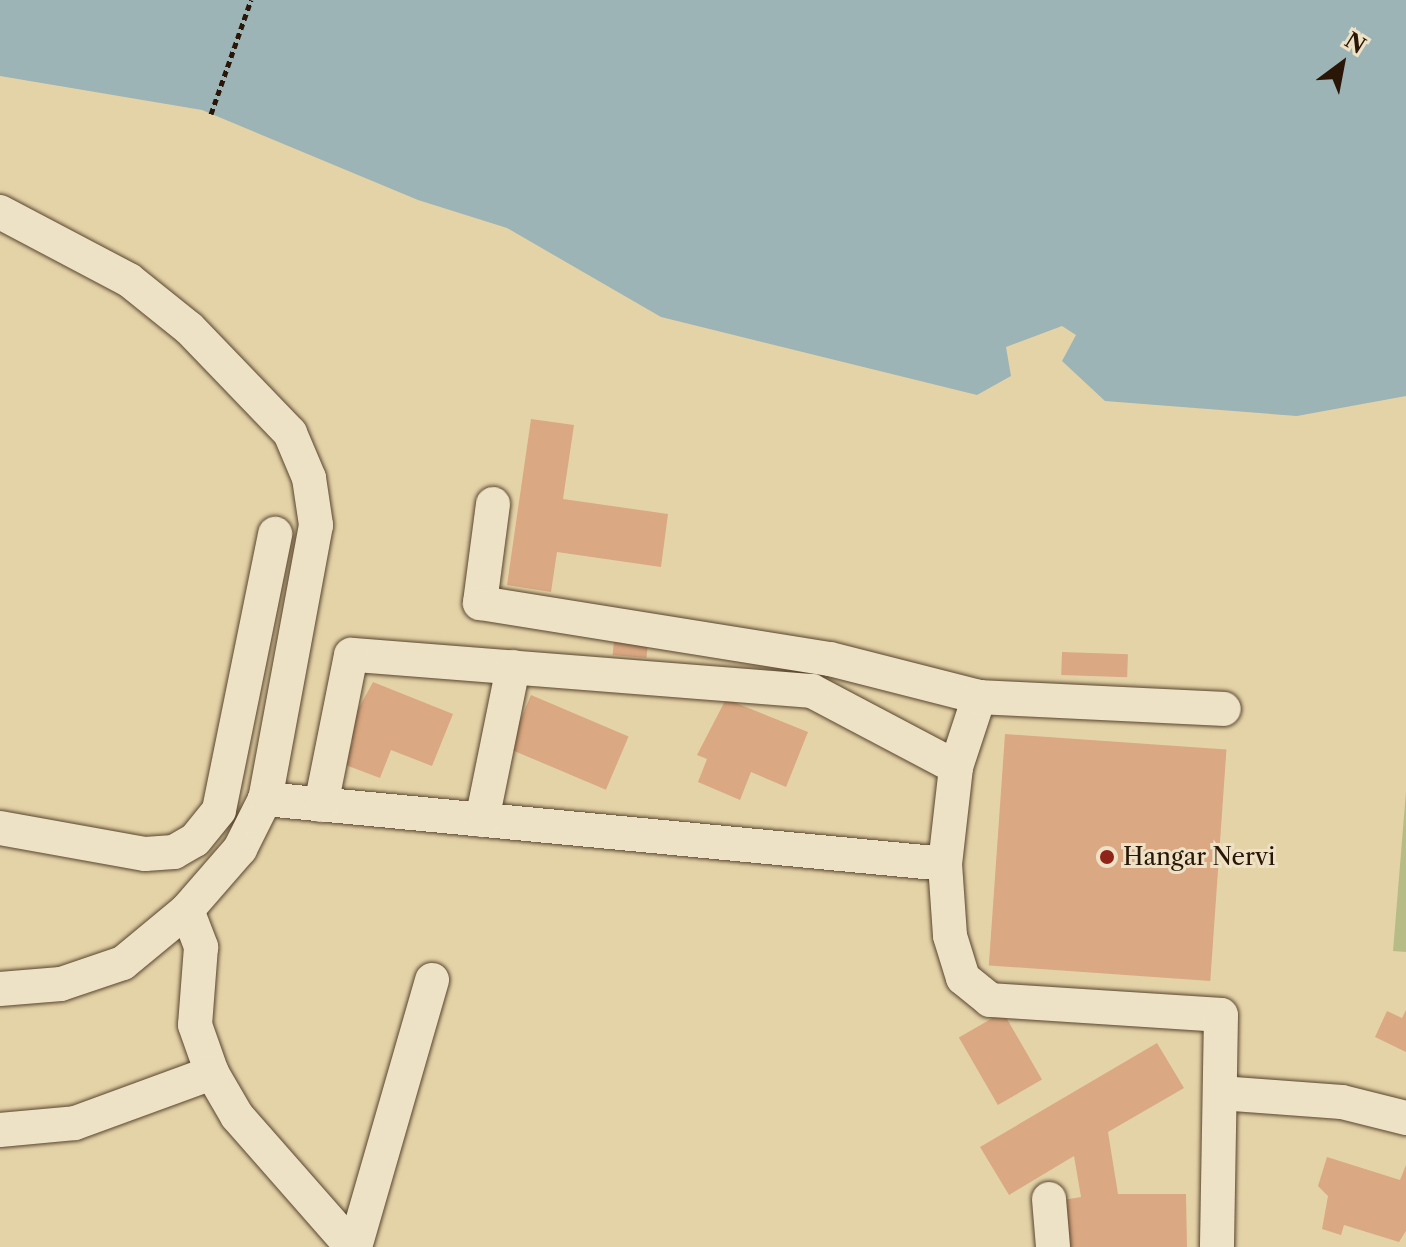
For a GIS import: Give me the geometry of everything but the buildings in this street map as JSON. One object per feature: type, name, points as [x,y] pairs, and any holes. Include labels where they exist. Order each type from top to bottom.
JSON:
[{"type":"street","points":[[0,212],[129,280],[189,328],[290,433],[309,478],[316,525],[265,799],[240,849],[187,910],[123,963],[61,984],[0,989]]},
{"type":"street","points":[[493,504],[480,603],[830,659],[979,697],[1224,709]]},
{"type":"street","points":[[0,828],[145,854],[174,852],[195,840],[219,810],[275,534]]},
{"type":"street","points":[[321,805],[351,655],[812,691],[956,767]]},
{"type":"street","points":[[482,820],[513,667]]},
{"type":"street","points":[[979,697],[956,767],[945,864],[950,936],[963,978],[990,1000],[1221,1015],[1217,1247]]},
{"type":"street","points":[[265,799],[945,864]]},
{"type":"street","points":[[187,910],[201,947],[195,1025],[212,1073],[237,1116],[354,1247]]},
{"type":"street","points":[[354,1247],[432,980]]},
{"type":"street","points":[[0,1130],[75,1123],[212,1073]]},
{"type":"street","points":[[1220,1093],[1342,1102],[1406,1118]]},
{"type":"street","points":[[1049,1199],[1053,1247]]},
{"type":"path","points":[[211,114],[251,0]]},
{"type":"green space","points":[[1406,791],[1406,952],[1393,951]]},
{"type":"water","points":[[0,0],[1406,0],[1406,396],[1297,416],[1105,401],[1062,361],[1076,335],[1062,326],[1006,347],[1011,376],[977,395],[661,317],[507,228],[418,200],[202,110],[0,76]]},
{"type":"place","name":"Hangar Nervi","points":[[1107,857]]}]
